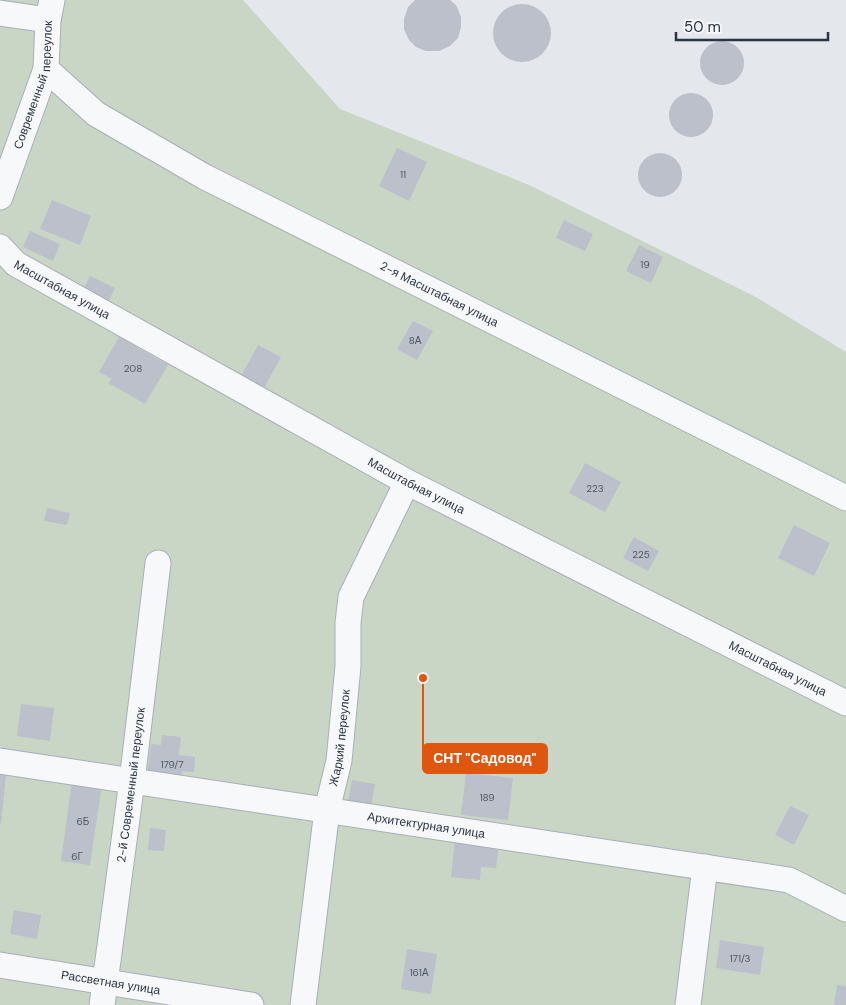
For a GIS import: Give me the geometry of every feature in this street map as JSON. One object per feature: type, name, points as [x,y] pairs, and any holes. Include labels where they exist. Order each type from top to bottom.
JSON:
[{"type":"lane","points":[[0,13],[50,10]]},
{"type":"lane","name":"Современный переулок","points":[[0,197],[46,69],[50,10]]},
{"type":"lane","name":"2-я Масштабная улица","points":[[46,69],[96,114],[205,177],[846,498]]},
{"type":"lane","name":"Масштабная улица","points":[[0,247],[16,264],[407,482],[846,703]]},
{"type":"lane","name":"Жаркий переулок","points":[[303,1005],[327,810],[339,761],[348,666],[348,623],[351,597],[407,482]]},
{"type":"lane","name":"2-й Современный переулок","points":[[104,994],[158,563]]},
{"type":"lane","name":"Архитектурная улица","points":[[0,761],[789,880],[846,909]]},
{"type":"lane","points":[[688,1005],[706,867]]},
{"type":"lane","name":"Рассветная улица","points":[[0,965],[104,994],[251,1005]]},
{"type":"green space","points":[[0,0],[243,0],[340,109],[529,185],[756,297],[846,352],[846,1005],[0,1005]]},
{"type":"building","points":[[415,0],[450,0],[456,5],[461,17],[461,27],[458,38],[450,46],[439,51],[426,51],[416,47],[409,40],[404,29],[404,19],[408,7]]},
{"type":"building","points":[[522,4],[533,6],[546,17],[551,33],[549,44],[538,57],[522,62],[511,60],[498,49],[493,33],[495,22],[506,9]]},
{"type":"building","points":[[718,41],[726,41],[738,47],[744,63],[738,79],[726,85],[718,85],[706,79],[700,67],[700,59],[706,47]]},
{"type":"building","points":[[687,93],[695,93],[707,99],[713,115],[707,131],[695,137],[687,137],[675,131],[669,119],[669,111],[675,99]]},
{"type":"building","points":[[397,148],[427,162],[409,201],[379,186]]},
{"type":"building","points":[[664,153],[676,159],[681,167],[681,183],[676,191],[668,196],[656,197],[644,191],[639,183],[638,171],[644,159],[652,154]]},
{"type":"building","points":[[52,200],[91,216],[80,245],[40,229]]},
{"type":"building","points":[[564,220],[593,234],[585,251],[556,238]]},
{"type":"building","points":[[30,231],[60,244],[53,261],[23,247]]},
{"type":"building","points":[[639,245],[663,257],[651,283],[626,271]]},
{"type":"building","points":[[90,276],[115,288],[107,304],[82,292]]},
{"type":"building","points":[[413,321],[433,331],[417,360],[397,349]]},
{"type":"building","points":[[119,337],[168,365],[145,404],[108,383],[112,379],[99,372]]},
{"type":"building","points":[[258,345],[281,357],[264,388],[241,376]]},
{"type":"building","points":[[585,463],[621,482],[605,512],[569,493]]},
{"type":"building","points":[[47,508],[70,513],[67,525],[44,521]]},
{"type":"building","points":[[794,525],[830,543],[814,576],[778,558]]},
{"type":"building","points":[[634,537],[659,551],[648,571],[623,558]]},
{"type":"building","points":[[21,704],[54,708],[50,741],[17,736]]},
{"type":"building","points":[[162,735],[181,737],[179,755],[195,757],[194,772],[182,771],[181,780],[147,776],[151,744],[161,745]]},
{"type":"building","points":[[466,773],[513,778],[508,820],[461,815]]},
{"type":"building","points":[[0,775],[6,775],[1,824],[0,823]]},
{"type":"building","points":[[72,780],[102,783],[90,865],[61,861]]},
{"type":"building","points":[[352,780],[375,784],[370,811],[347,807]]},
{"type":"building","points":[[790,806],[809,815],[794,845],[775,835]]},
{"type":"building","points":[[150,828],[166,830],[164,851],[148,850]]},
{"type":"building","points":[[455,838],[499,843],[496,868],[481,867],[480,880],[451,877]]},
{"type":"building","points":[[14,910],[41,915],[37,939],[10,934]]},
{"type":"building","points":[[720,940],[764,947],[760,975],[716,968]]},
{"type":"building","points":[[407,949],[437,954],[431,994],[401,989]]},
{"type":"building","points":[[837,985],[846,986],[846,1005],[834,1005]]},
{"type":"place","name":"СНТ \"Садовод\"","points":[[423,678]]}]
